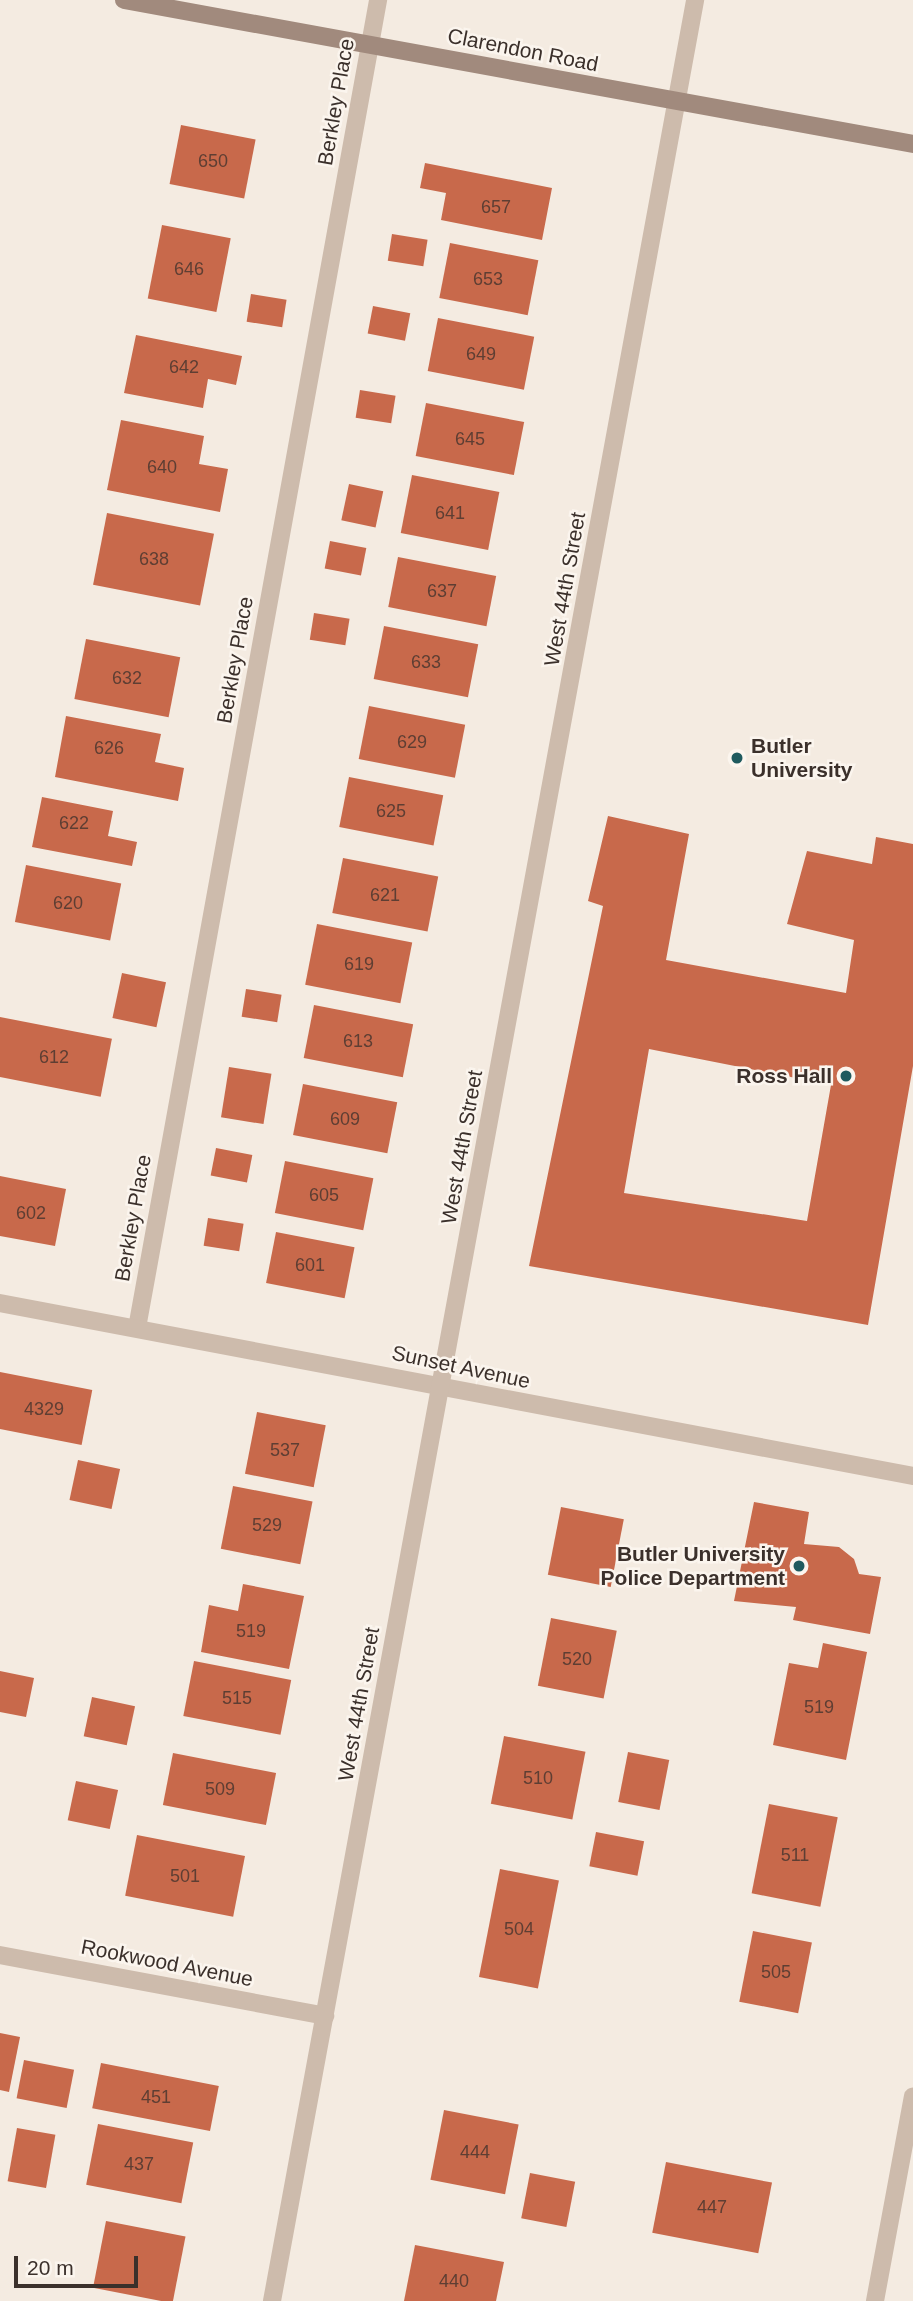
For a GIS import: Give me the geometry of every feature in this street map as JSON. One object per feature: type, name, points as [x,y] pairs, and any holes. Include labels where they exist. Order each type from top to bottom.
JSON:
[{"type":"street","name":"Clarendon Road","points":[[124,0],[913,144]]},
{"type":"street","name":"Berkley Place","points":[[136,1328],[378,0]]},
{"type":"street","name":"West 44th Street","points":[[272,2301],[695,0]]},
{"type":"street","name":"Sunset Avenue","points":[[0,1303],[913,1476]]},
{"type":"street","name":"Rookwood Avenue","points":[[0,1955],[325,2016]]},
{"type":"street","points":[[875,2301],[913,2096]]},
{"type":"building","points":[[181,125],[256,140],[244,198],[170,184]]},
{"type":"building","points":[[425,163],[552,188],[542,240],[441,220],[446,193],[420,188]]},
{"type":"building","points":[[162,225],[231,238],[216,312],[148,299]]},
{"type":"building","points":[[392,234],[428,240],[423,266],[388,261]]},
{"type":"building","points":[[450,243],[538,260],[528,315],[439,298]]},
{"type":"building","points":[[251,294],[287,300],[282,327],[247,322]]},
{"type":"building","points":[[373,306],[410,313],[405,341],[368,333]]},
{"type":"building","points":[[438,318],[534,337],[524,390],[428,371]]},
{"type":"building","points":[[136,335],[242,356],[236,385],[208,379],[203,408],[124,393]]},
{"type":"building","points":[[360,390],[396,396],[391,423],[356,418]]},
{"type":"building","points":[[426,403],[524,422],[514,475],[416,456]]},
{"type":"building","points":[[121,420],[204,436],[199,464],[228,469],[220,512],[107,490]]},
{"type":"building","points":[[412,475],[499,492],[488,550],[401,533]]},
{"type":"building","points":[[349,484],[383,491],[376,527],[341,520]]},
{"type":"building","points":[[107,513],[214,534],[200,605],[93,585]]},
{"type":"building","points":[[330,541],[366,548],[361,576],[325,568]]},
{"type":"building","points":[[398,557],[496,576],[486,626],[388,607]]},
{"type":"building","points":[[314,613],[350,619],[345,645],[310,640]]},
{"type":"building","points":[[384,626],[478,644],[468,697],[374,679]]},
{"type":"building","points":[[86,639],[180,657],[169,717],[74,699]]},
{"type":"building","points":[[369,706],[465,725],[455,778],[359,759]]},
{"type":"building","points":[[66,716],[161,734],[155,762],[184,768],[178,801],[55,777]]},
{"type":"building","points":[[349,777],[443,795],[434,845],[339,827]]},
{"type":"building","points":[[42,797],[113,811],[108,836],[137,842],[132,866],[32,847]]},
{"type":"building","name":"Ross Hall","points":[[608,816],[689,834],[666,960],[846,993],[854,940],[787,924],[807,851],[872,864],[876,837],[913,844],[913,1066],[868,1325],[529,1266],[603,906],[588,901]],"holes":[[[649,1049],[831,1085],[807,1221],[624,1193]]]},
{"type":"building","points":[[343,858],[438,877],[428,931],[332,913]]},
{"type":"building","points":[[26,865],[121,884],[110,940],[15,922]]},
{"type":"building","points":[[317,924],[412,943],[400,1003],[305,985]]},
{"type":"building","points":[[122,973],[166,982],[156,1027],[112,1018]]},
{"type":"building","points":[[246,989],[282,995],[277,1022],[242,1017]]},
{"type":"building","points":[[314,1005],[413,1024],[403,1077],[304,1058]]},
{"type":"building","points":[[0,1017],[112,1039],[101,1097],[0,1077]]},
{"type":"building","points":[[229,1067],[271,1074],[263,1124],[221,1117]]},
{"type":"building","points":[[303,1084],[397,1102],[387,1153],[293,1135]]},
{"type":"building","points":[[216,1148],[252,1155],[247,1183],[211,1175]]},
{"type":"building","points":[[285,1161],[373,1178],[363,1230],[275,1213]]},
{"type":"building","points":[[0,1176],[66,1189],[55,1246],[0,1236]]},
{"type":"building","points":[[208,1218],[244,1224],[239,1251],[204,1246]]},
{"type":"building","points":[[276,1232],[355,1247],[345,1298],[266,1283]]},
{"type":"building","points":[[0,1372],[92,1390],[82,1445],[0,1429]]},
{"type":"building","points":[[257,1412],[326,1425],[314,1487],[245,1474]]},
{"type":"building","points":[[78,1460],[120,1469],[112,1509],[69,1500]]},
{"type":"building","points":[[233,1486],[313,1501],[300,1564],[221,1549]]},
{"type":"building","name":"Butler University Police Department","points":[[754,1502],[809,1512],[804,1544],[839,1547],[854,1559],[859,1574],[881,1577],[870,1634],[793,1620],[796,1607],[734,1601]]},
{"type":"building","points":[[561,1507],[624,1519],[611,1587],[548,1575]]},
{"type":"building","points":[[243,1584],[304,1596],[289,1669],[201,1652],[209,1605],[238,1611]]},
{"type":"building","points":[[551,1618],[617,1631],[604,1699],[538,1686]]},
{"type":"building","points":[[823,1643],[867,1652],[846,1760],[773,1745],[789,1663],[818,1668]]},
{"type":"building","points":[[194,1661],[291,1680],[280,1735],[183,1716]]},
{"type":"building","points":[[0,1671],[34,1678],[26,1717],[0,1712]]},
{"type":"building","points":[[92,1697],[135,1706],[127,1745],[84,1736]]},
{"type":"building","points":[[504,1736],[585,1752],[572,1820],[491,1804]]},
{"type":"building","points":[[628,1752],[669,1760],[659,1810],[618,1802]]},
{"type":"building","points":[[173,1753],[276,1773],[266,1825],[163,1805]]},
{"type":"building","points":[[76,1781],[118,1790],[110,1829],[68,1820]]},
{"type":"building","points":[[769,1804],[838,1817],[820,1907],[752,1893]]},
{"type":"building","points":[[596,1832],[644,1841],[637,1876],[589,1866]]},
{"type":"building","points":[[137,1835],[245,1856],[233,1917],[125,1896]]},
{"type":"building","points":[[500,1869],[559,1880],[538,1988],[479,1977]]},
{"type":"building","points":[[753,1931],[812,1942],[798,2013],[739,2002]]},
{"type":"building","points":[[0,2033],[20,2037],[9,2092],[0,2090]]},
{"type":"building","points":[[24,2060],[74,2070],[67,2108],[17,2098]]},
{"type":"building","points":[[101,2063],[219,2086],[210,2131],[92,2108]]},
{"type":"building","points":[[444,2110],[519,2125],[505,2194],[430,2180]]},
{"type":"building","points":[[98,2124],[193,2143],[181,2203],[86,2185]]},
{"type":"building","points":[[17,2128],[55,2135],[46,2188],[8,2181]]},
{"type":"building","points":[[666,2162],[772,2183],[758,2253],[652,2233]]},
{"type":"building","points":[[530,2173],[575,2182],[566,2227],[521,2218]]},
{"type":"building","points":[[106,2221],[186,2236],[173,2301],[93,2288]]},
{"type":"building","points":[[415,2245],[504,2262],[496,2301],[404,2301]]},
{"type":"place","name":"Butler University","points":[[737,758]]},
{"type":"place","name":"Ross Hall","points":[[846,1076]]},
{"type":"place","name":"Butler University Police Department","points":[[799,1566]]}]
